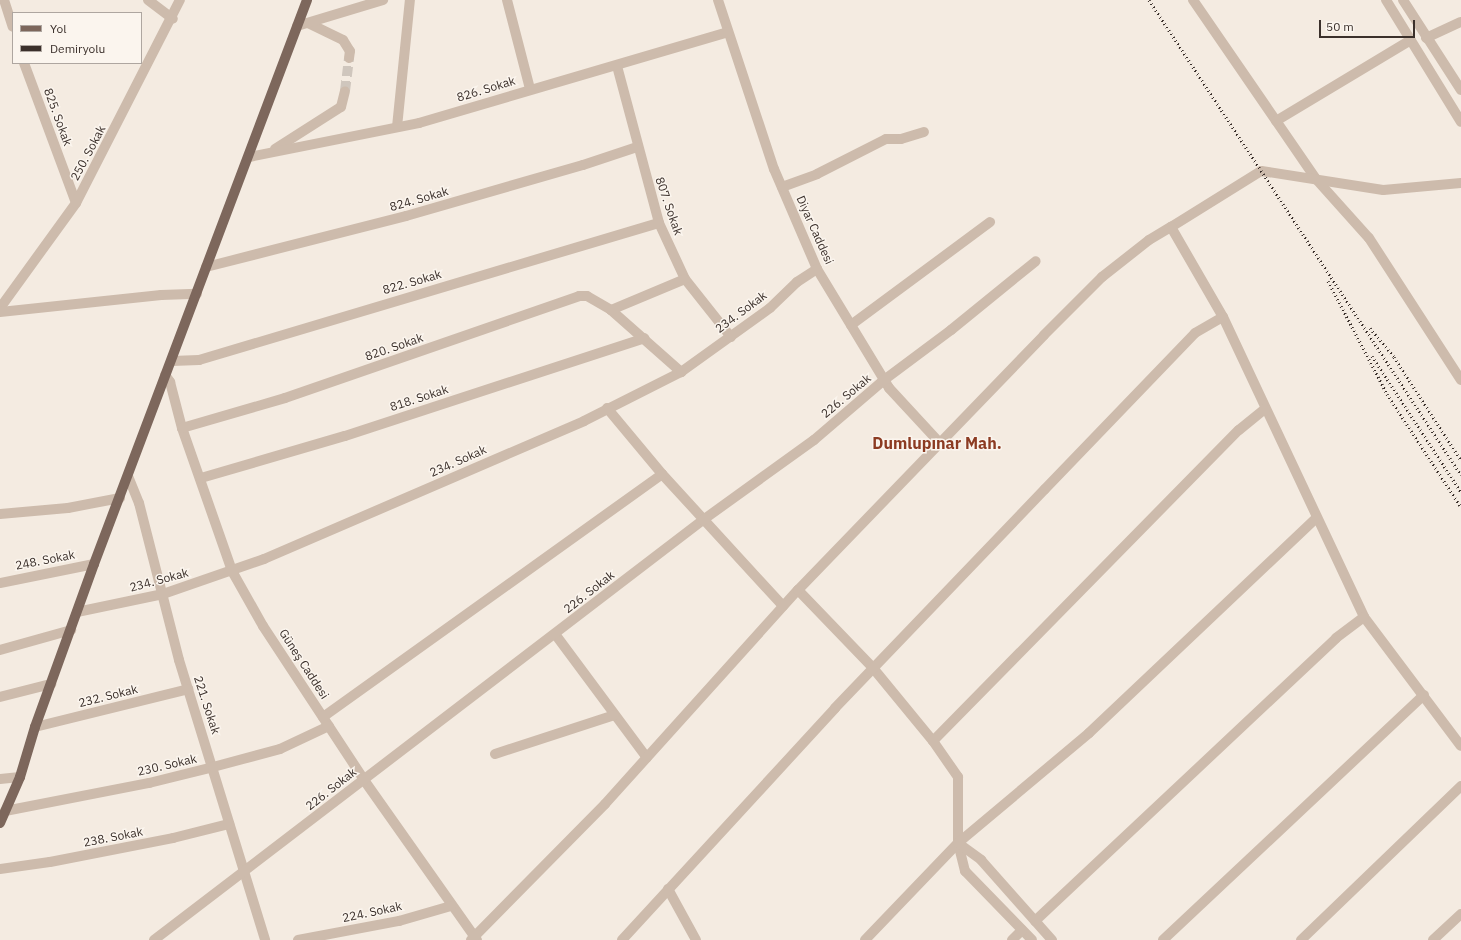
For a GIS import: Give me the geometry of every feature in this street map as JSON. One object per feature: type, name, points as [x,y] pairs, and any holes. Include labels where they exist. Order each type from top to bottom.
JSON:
[{"type":"main road","points":[[0,823],[20,776],[35,727],[94,564],[172,361],[306,0]]},
{"type":"street","points":[[4,0],[12,24]]},
{"type":"street","points":[[148,0],[173,19]]},
{"type":"street","name":"250. Sokak","points":[[0,308],[76,203],[122,117],[159,40],[173,19],[180,0]]},
{"type":"street","points":[[297,26],[383,0]]},
{"type":"street","points":[[397,127],[410,0]]},
{"type":"street","points":[[507,0],[530,89]]},
{"type":"street","name":"Diyar Caddesi","points":[[718,0],[782,188],[817,269],[884,380],[940,442]]},
{"type":"street","points":[[1386,0],[1461,122]]},
{"type":"street","points":[[1403,0],[1426,38],[1461,90]]},
{"type":"street","points":[[1198,2],[1316,180],[1369,238],[1461,380]]},
{"type":"street","points":[[1426,38],[1461,22]]},
{"type":"street","points":[[308,23],[343,40],[350,51],[349,58]]},
{"type":"street","name":"826. Sokak","points":[[248,157],[397,127],[617,66],[728,32]]},
{"type":"street","points":[[1276,121],[1411,40]]},
{"type":"street","name":"825. Sokak","points":[[24,64],[76,203]]},
{"type":"street","name":"807. Sokak","points":[[617,66],[637,147],[659,222],[685,279],[731,337]]},
{"type":"street","points":[[268,154],[341,107],[345,91]]},
{"type":"street","points":[[782,188],[817,174],[886,139],[901,139],[924,132]]},
{"type":"street","name":"824. Sokak","points":[[206,267],[406,216],[583,166],[637,147]]},
{"type":"street","points":[[474,939],[647,758],[798,590],[940,442],[1102,277],[1149,240],[1261,171],[1383,190],[1461,183]]},
{"type":"street","name":"822. Sokak","points":[[172,361],[198,360],[659,222]]},
{"type":"street","points":[[851,325],[990,222]]},
{"type":"street","points":[[1171,226],[1223,317],[1316,518],[1364,617],[1461,746]]},
{"type":"street","name":"226. Sokak","points":[[154,940],[231,880],[245,872],[703,520],[814,440],[884,380],[951,330],[1036,260]]},
{"type":"street","name":"234. Sokak","points":[[77,612],[163,594],[232,571],[461,475],[584,421],[680,372],[770,308],[797,282],[817,269]]},
{"type":"street","points":[[611,310],[685,279]]},
{"type":"street","points":[[0,312],[161,295],[197,294]]},
{"type":"street","name":"820. Sokak","points":[[182,428],[306,391],[579,296],[586,296],[611,310],[644,338],[680,372]]},
{"type":"street","points":[[622,940],[873,668],[1195,333],[1223,317]]},
{"type":"street","name":"818. Sokak","points":[[201,478],[352,434],[644,338]]},
{"type":"street","name":"Güneş Caddesi","points":[[166,375],[170,382],[182,428],[201,478],[232,571],[263,626],[364,780],[474,939]]},
{"type":"street","points":[[607,408],[703,520],[784,606]]},
{"type":"street","points":[[933,741],[1234,436],[1265,409]]},
{"type":"street","points":[[323,717],[662,474]]},
{"type":"street","name":"221. Sokak","points":[[128,476],[139,503],[188,689],[265,940]]},
{"type":"street","points":[[0,514],[68,508],[120,498]]},
{"type":"street","points":[[865,940],[958,843],[1089,732],[1316,518]]},
{"type":"street","name":"248. Sokak","points":[[0,583],[94,564]]},
{"type":"street","points":[[798,590],[873,668],[933,741],[958,778],[958,843],[965,871],[1032,940]]},
{"type":"street","points":[[1035,921],[1336,638],[1364,617]]},
{"type":"street","points":[[0,650],[71,630]]},
{"type":"street","points":[[555,634],[647,758]]},
{"type":"street","points":[[0,697],[51,684]]},
{"type":"street","name":"232. Sokak","points":[[35,727],[188,689]]},
{"type":"street","points":[[1163,940],[1424,695]]},
{"type":"street","points":[[495,754],[614,715]]},
{"type":"street","name":"230. Sokak","points":[[5,811],[148,783],[213,767],[280,749],[329,726]]},
{"type":"street","points":[[0,779],[20,776]]},
{"type":"street","points":[[1302,940],[1461,786]]},
{"type":"street","name":"238. Sokak","points":[[0,869],[73,858],[229,824]]},
{"type":"street","points":[[958,843],[980,860],[1052,940]]},
{"type":"street","points":[[668,889],[696,940]]},
{"type":"street","name":"224. Sokak","points":[[298,940],[399,921],[451,906]]},
{"type":"street","points":[[1433,940],[1461,914]]},
{"type":"street","points":[[1012,940],[1022,930]]},
{"type":"tunnel","points":[[345,91],[349,58]]},
{"type":"railway","points":[[1149,0],[1461,475]]},
{"type":"railway","points":[[1328,281],[1387,394],[1461,507]]},
{"type":"railway","points":[[1370,328],[1394,357],[1461,460]]},
{"type":"railway","points":[[1372,356],[1461,492]]},
{"type":"district","name":"Dumlupınar Mah.","points":[[937,443]]}]
